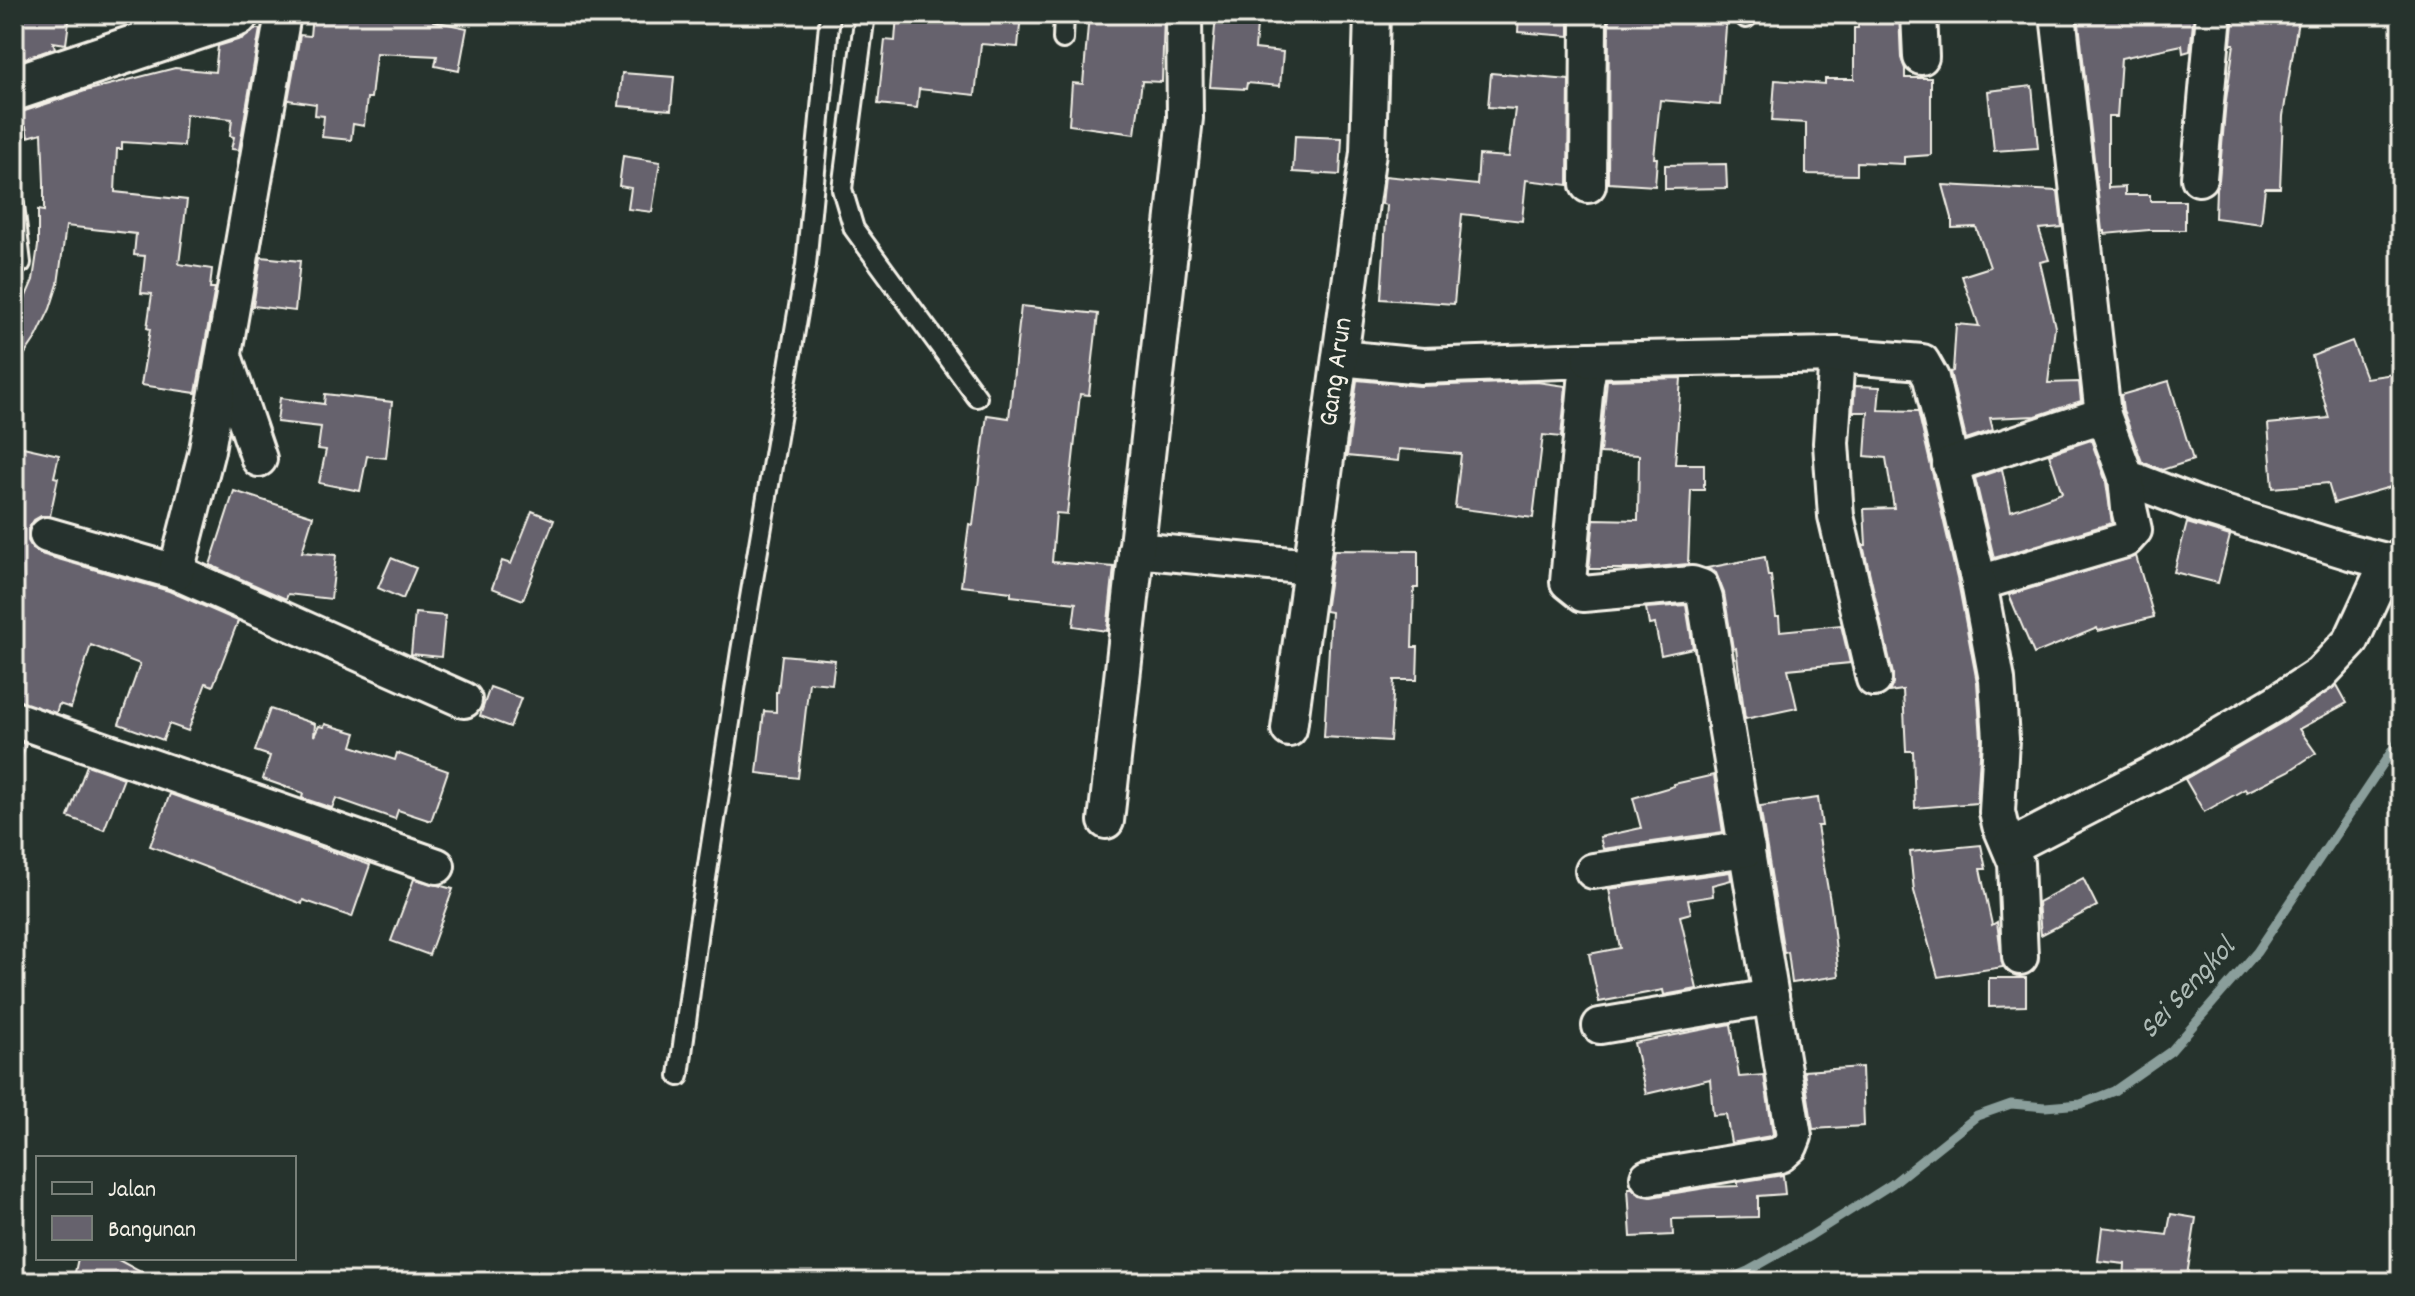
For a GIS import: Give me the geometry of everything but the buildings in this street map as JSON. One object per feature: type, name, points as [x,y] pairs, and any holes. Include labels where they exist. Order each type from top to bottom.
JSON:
[{"type":"street","points":[[14,88],[160,27],[236,14]]},
{"type":"street","points":[[176,572],[207,450],[283,14]]},
{"type":"street","points":[[1106,821],[1185,118],[1184,14]]},
{"type":"street","name":"Gang Arun","points":[[1289,729],[1368,152],[1372,14]]},
{"type":"street","points":[[1588,185],[1589,14]]},
{"type":"street","points":[[1919,14],[1921,57]]},
{"type":"street","points":[[1979,583],[2125,540],[2134,530],[2126,477],[2103,415],[2058,14]]},
{"type":"street","points":[[2199,178],[2214,14]]},
{"type":"street","points":[[224,355],[259,459]]},
{"type":"street","points":[[1340,358],[1422,366],[1837,355],[1922,362],[1931,378],[1979,583],[1997,680],[2001,739],[1997,812],[2016,863],[2020,957]]},
{"type":"street","points":[[1837,355],[1831,443],[1836,516],[1874,679]]},
{"type":"street","points":[[1590,360],[1568,582],[1583,594],[1692,584],[1701,587],[1794,1136],[1790,1146],[1780,1155],[1648,1177]]},
{"type":"street","points":[[1950,465],[2103,415]]},
{"type":"street","points":[[2010,847],[2181,759],[2320,674],[2351,641],[2394,563],[2198,505],[2126,477]]},
{"type":"street","points":[[47,535],[176,572],[464,700]]},
{"type":"street","points":[[1136,550],[1311,567]]},
{"type":"street","points":[[14,719],[437,866]]},
{"type":"street","points":[[1593,871],[1747,849]]},
{"type":"street","points":[[1600,1026],[1771,997]]},
{"type":"lane","points":[[679,1076],[741,651],[806,265],[830,14]]},
{"type":"lane","points":[[865,14],[842,189],[854,229],[977,397]]},
{"type":"lane","points":[[1063,39],[1064,14]]},
{"type":"lane","points":[[14,205],[21,263]]},
{"type":"waterway","name":"Sei Sengkol","points":[[1722,1282],[1810,1236],[1892,1184],[1977,1116],[2011,1104],[2045,1107],[2081,1104],[2114,1091],[2171,1051],[2257,952],[2401,737]]}]
